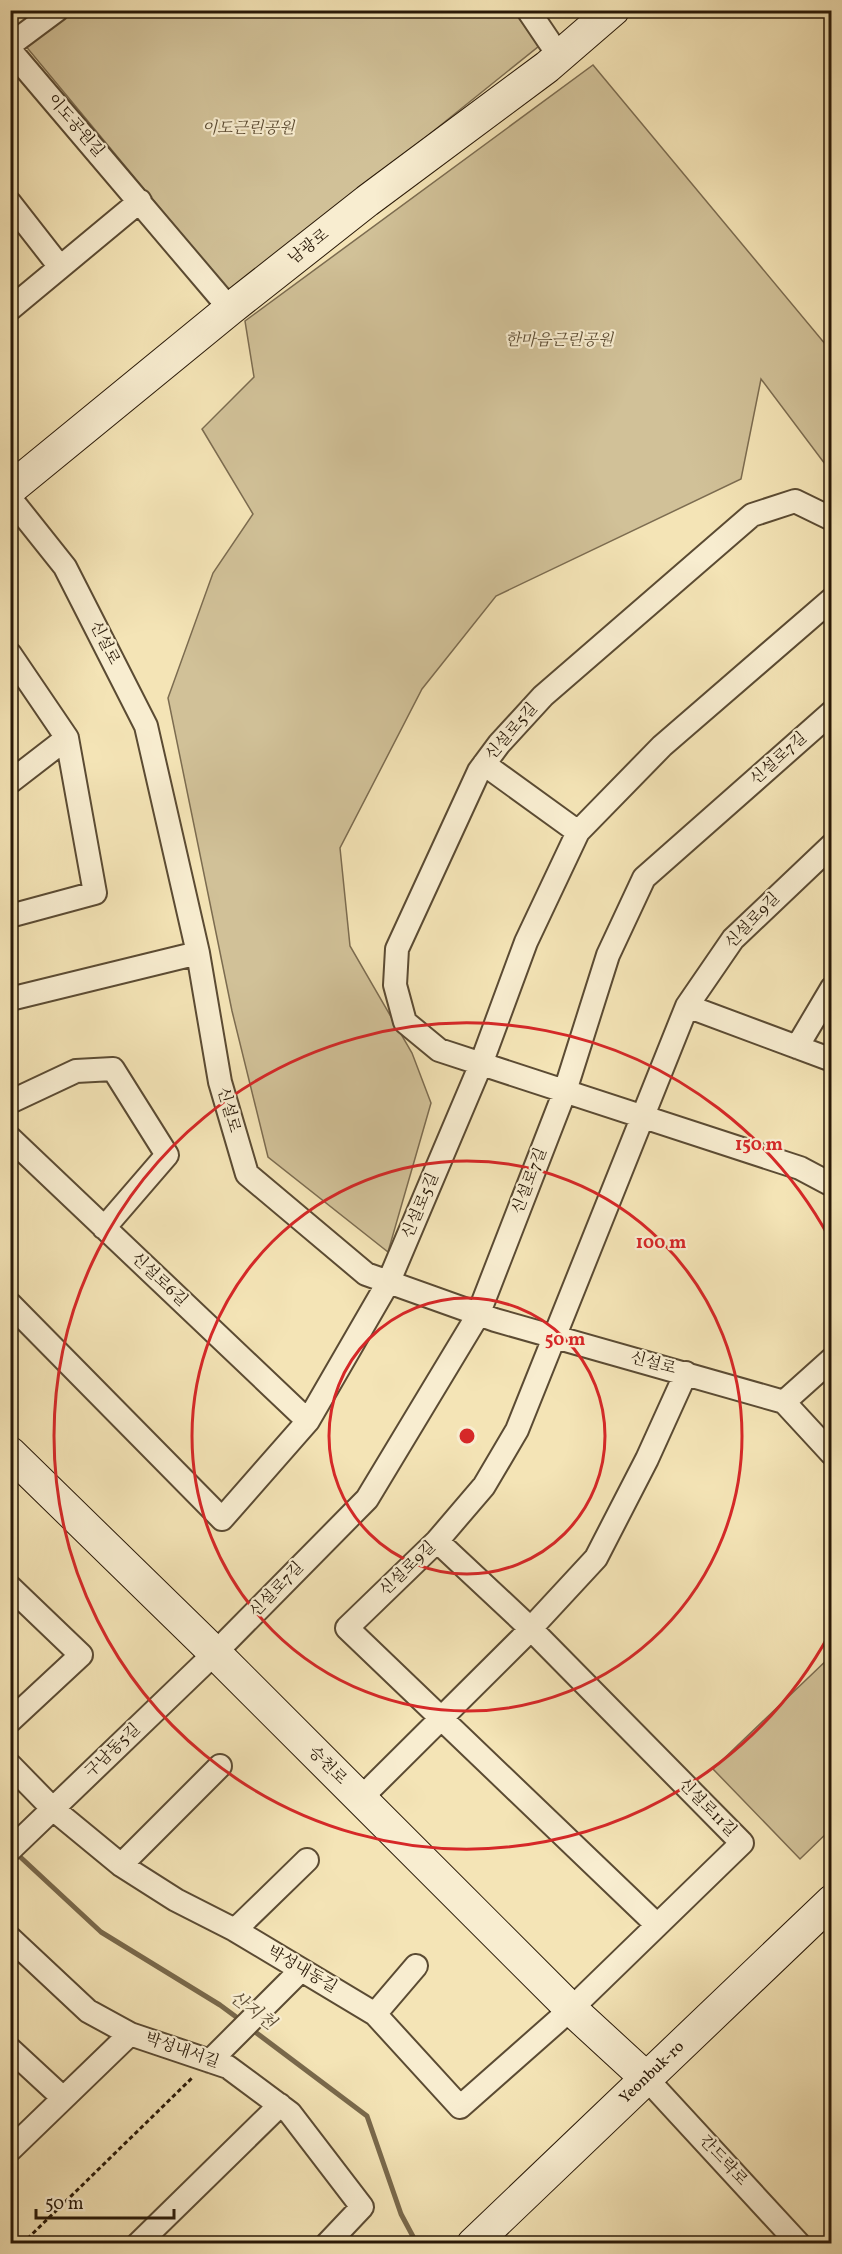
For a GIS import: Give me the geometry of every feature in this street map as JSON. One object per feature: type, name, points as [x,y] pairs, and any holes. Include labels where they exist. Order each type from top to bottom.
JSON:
[{"type":"main road","name":"남광로","points":[[10,489],[230,309],[559,56],[613,10]]},
{"type":"main road","name":"승천로","points":[[10,1453],[215,1653],[571,2009],[646,2078]]},
{"type":"main road","name":"Yeonbuk-ro","points":[[473,2244],[831,1901]]},
{"type":"street","name":"이도공원길","points":[[57,10],[10,48],[230,309]]},
{"type":"street","points":[[528,10],[559,56]]},
{"type":"street","points":[[10,309],[140,201]]},
{"type":"street","points":[[10,203],[60,267]]},
{"type":"street","name":"신설로","points":[[10,498],[65,567],[146,726],[198,953],[220,1082],[247,1174],[366,1274],[478,1315],[784,1402]]},
{"type":"street","name":"신설로5길","points":[[481,1064],[439,1050],[405,1022],[395,985],[397,949],[484,764],[543,696],[752,515],[795,501],[831,519]]},
{"type":"street","name":"신설로5길","points":[[10,1304],[222,1519],[308,1421],[389,1281],[481,1064],[526,942],[578,832],[662,746],[831,599]]},
{"type":"street","points":[[10,654],[67,738],[95,893],[10,916]]},
{"type":"street","name":"신설로7길","points":[[215,1653],[367,1499],[478,1315],[565,1091],[608,956],[644,878],[831,712]]},
{"type":"street","points":[[10,782],[67,738]]},
{"type":"street","points":[[484,764],[578,832]]},
{"type":"street","name":"신설로9길","points":[[657,1925],[346,1628],[437,1541],[484,1486],[517,1430],[687,1006],[733,939],[831,845]]},
{"type":"street","points":[[10,999],[198,953]]},
{"type":"street","points":[[797,1047],[831,988]]},
{"type":"street","points":[[687,1006],[831,1060]]},
{"type":"street","points":[[481,1064],[800,1168],[831,1185]]},
{"type":"street","points":[[10,1102],[76,1071],[113,1069],[166,1155],[104,1228]]},
{"type":"street","name":"신설로6길","points":[[10,1138],[308,1421]]},
{"type":"street","points":[[831,1359],[784,1402],[831,1454]]},
{"type":"street","points":[[360,1799],[530,1628],[596,1558],[647,1459],[686,1373]]},
{"type":"street","points":[[437,1541],[530,1628]]},
{"type":"street","points":[[10,1587],[81,1655],[10,1721]]},
{"type":"street","name":"신설로11길","points":[[530,1628],[742,1843],[571,2009]]},
{"type":"street","name":"구남동5길","points":[[10,1850],[215,1653]]},
{"type":"street","name":"박성내동길","points":[[10,1765],[47,1815],[176,1900],[235,1930],[375,2014],[460,2106],[571,2009]]},
{"type":"street","points":[[121,1865],[220,1766]]},
{"type":"street","points":[[235,1930],[307,1860]]},
{"type":"street","name":"박성내서길","points":[[10,1938],[88,2011],[130,2034],[228,2067],[290,2113],[362,2207],[327,2244]]},
{"type":"street","points":[[375,2014],[416,1966]]},
{"type":"street","points":[[210,2061],[300,1971]]},
{"type":"street","points":[[10,2150],[130,2034]]},
{"type":"street","points":[[10,2049],[63,2098]]},
{"type":"street","name":"간드락로","points":[[646,2078],[799,2244]]},
{"type":"street","points":[[138,2244],[280,2105]]},
{"type":"path","points":[[22,2244],[210,2061]]},
{"type":"green space","name":"이도근린공원","points":[[513,10],[539,46],[231,294],[24,44],[70,11]]},
{"type":"green space","name":"한마음근린공원","points":[[593,65],[831,351],[831,472],[761,379],[741,479],[496,596],[422,689],[340,848],[350,946],[412,1053],[431,1103],[388,1252],[268,1157],[232,1011],[168,698],[213,573],[253,514],[202,429],[254,377],[245,321]]},
{"type":"green space","points":[[831,1656],[831,1829],[800,1859],[713,1769]]},
{"type":"waterway","name":"산지천","points":[[16,1853],[101,1932],[220,2005],[243,2022]]},
{"type":"waterway","name":"산지천","points":[[250,2028],[367,2116],[401,2214],[417,2244]]}]
